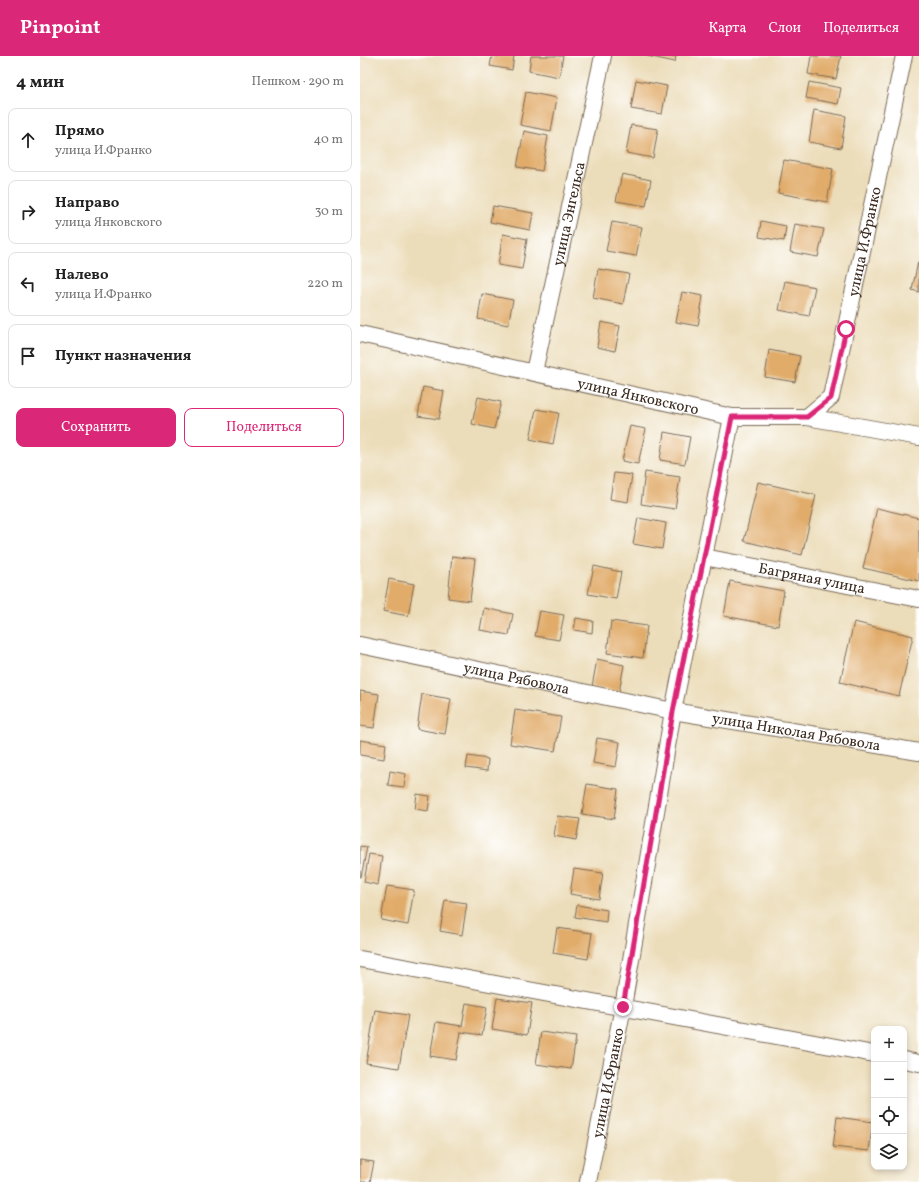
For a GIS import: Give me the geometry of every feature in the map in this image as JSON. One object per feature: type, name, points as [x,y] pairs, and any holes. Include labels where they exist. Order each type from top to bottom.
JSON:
[{"type":"street","name":"улица Энгельса","points":[[534,372],[603,56]]},
{"type":"street","name":"улица И.Франко","points":[[807,417],[831,398],[904,56]]},
{"type":"street","name":"улица Янковского","points":[[360,334],[732,417],[807,417],[919,437]]},
{"type":"street","name":"улица И.Франко","points":[[588,1182],[623,1007],[673,712],[732,417]]},
{"type":"street","name":"Багряная улица","points":[[704,557],[919,599]]},
{"type":"street","name":"улица Рябовола","points":[[360,645],[673,712]]},
{"type":"street","name":"улица Николая Рябовола","points":[[673,712],[919,752]]},
{"type":"street","points":[[360,959],[871,1053]]},
{"type":"street","points":[[907,1061],[919,1063]]},
{"type":"building","points":[[492,56],[514,56],[512,70],[490,66]]},
{"type":"building","points":[[531,56],[563,56],[559,77],[529,71]]},
{"type":"building","points":[[647,56],[676,56],[675,62]]},
{"type":"building","points":[[811,56],[841,56],[836,79],[808,74]]},
{"type":"building","points":[[636,80],[667,86],[662,114],[631,109]]},
{"type":"building","points":[[809,82],[841,88],[838,104],[806,98]]},
{"type":"building","points":[[526,92],[557,98],[551,131],[520,125]]},
{"type":"building","points":[[814,110],[846,116],[841,148],[809,142]]},
{"type":"building","points":[[631,125],[658,129],[653,158],[626,153]]},
{"type":"building","points":[[524,131],[548,136],[542,171],[517,167]]},
{"type":"building","points":[[784,160],[833,169],[827,202],[778,193]]},
{"type":"building","points":[[622,174],[651,180],[646,206],[616,201]]},
{"type":"building","points":[[493,206],[533,213],[530,230],[490,222]]},
{"type":"building","points":[[761,221],[786,226],[784,241],[759,237]]},
{"type":"building","points":[[612,222],[642,227],[636,256],[606,251]]},
{"type":"building","points":[[795,224],[824,229],[818,257],[790,252]]},
{"type":"building","points":[[503,234],[527,239],[522,269],[498,265]]},
{"type":"building","points":[[919,262],[919,292],[912,290]]},
{"type":"building","points":[[598,269],[629,274],[623,304],[593,298]]},
{"type":"building","points":[[785,281],[815,287],[809,316],[779,310]]},
{"type":"building","points":[[682,292],[703,296],[698,326],[676,322]]},
{"type":"building","points":[[482,294],[513,300],[508,325],[478,319]]},
{"type":"building","points":[[601,322],[620,326],[615,351],[597,347]]},
{"type":"building","points":[[769,350],[800,356],[795,382],[765,377]]},
{"type":"building","points":[[423,387],[444,391],[439,419],[418,416]]},
{"type":"building","points":[[478,397],[501,402],[494,429],[472,424]]},
{"type":"building","points":[[536,409],[559,413],[553,444],[530,439]]},
{"type":"building","points":[[630,426],[646,429],[638,464],[622,461]]},
{"type":"building","points":[[664,432],[690,437],[685,464],[660,460]]},
{"type":"building","points":[[645,472],[680,477],[675,509],[641,504]]},
{"type":"building","points":[[614,473],[632,475],[628,502],[610,499]]},
{"type":"building","points":[[758,482],[816,495],[802,555],[744,541]]},
{"type":"building","points":[[877,508],[919,518],[919,581],[863,568]]},
{"type":"building","points":[[638,518],[666,523],[662,549],[633,544]]},
{"type":"building","points":[[452,556],[475,559],[470,601],[448,598]]},
{"type":"building","points":[[594,566],[621,572],[616,599],[588,594]]},
{"type":"building","points":[[389,579],[414,584],[408,616],[383,611]]},
{"type":"building","points":[[730,581],[784,591],[778,626],[724,616]]},
{"type":"building","points":[[484,608],[513,614],[509,635],[480,630]]},
{"type":"building","points":[[540,611],[564,615],[559,640],[535,636]]},
{"type":"building","points":[[576,618],[593,621],[592,633],[574,630]]},
{"type":"building","points":[[611,621],[647,626],[643,658],[607,653]]},
{"type":"building","points":[[854,622],[913,636],[899,696],[840,682]]},
{"type":"building","points":[[597,659],[624,665],[619,692],[592,687]]},
{"type":"building","points":[[360,691],[379,694],[374,728],[360,726]]},
{"type":"building","points":[[422,694],[451,699],[445,734],[417,729]]},
{"type":"building","points":[[515,710],[561,717],[555,751],[510,744]]},
{"type":"building","points":[[597,738],[620,742],[616,767],[593,763]]},
{"type":"building","points":[[360,740],[386,744],[384,759],[360,755]]},
{"type":"building","points":[[468,756],[488,759],[487,771],[466,768]]},
{"type":"building","points":[[390,771],[406,774],[404,787],[388,785]]},
{"type":"building","points":[[587,784],[618,789],[614,819],[582,814]]},
{"type":"building","points":[[417,794],[430,796],[428,811],[415,809]]},
{"type":"building","points":[[557,816],[580,819],[576,840],[554,836]]},
{"type":"building","points":[[360,846],[367,847],[361,877],[360,877]]},
{"type":"building","points":[[369,854],[382,856],[378,885],[364,882]]},
{"type":"building","points":[[574,869],[603,873],[599,899],[570,894]]},
{"type":"building","points":[[387,886],[414,890],[408,925],[381,920]]},
{"type":"building","points":[[445,900],[467,903],[462,935],[440,931]]},
{"type":"building","points":[[577,905],[607,910],[606,922],[575,917]]},
{"type":"building","points":[[557,928],[592,933],[588,959],[553,953]]},
{"type":"building","points":[[497,998],[532,1003],[527,1035],[492,1029]]},
{"type":"building","points":[[466,1003],[487,1007],[482,1035],[461,1032],[456,1060],[430,1056],[436,1022],[462,1026]]},
{"type":"building","points":[[375,1010],[408,1015],[399,1068],[366,1063]]},
{"type":"building","points":[[541,1032],[576,1037],[571,1069],[536,1064]]},
{"type":"building","points":[[837,1117],[871,1122],[869,1151],[833,1147]]},
{"type":"building","points":[[360,1160],[374,1162],[370,1182],[360,1182]]},
{"type":"route","points":[[623,1007],[673,712],[732,417],[807,417],[831,398],[846,329]]}]
